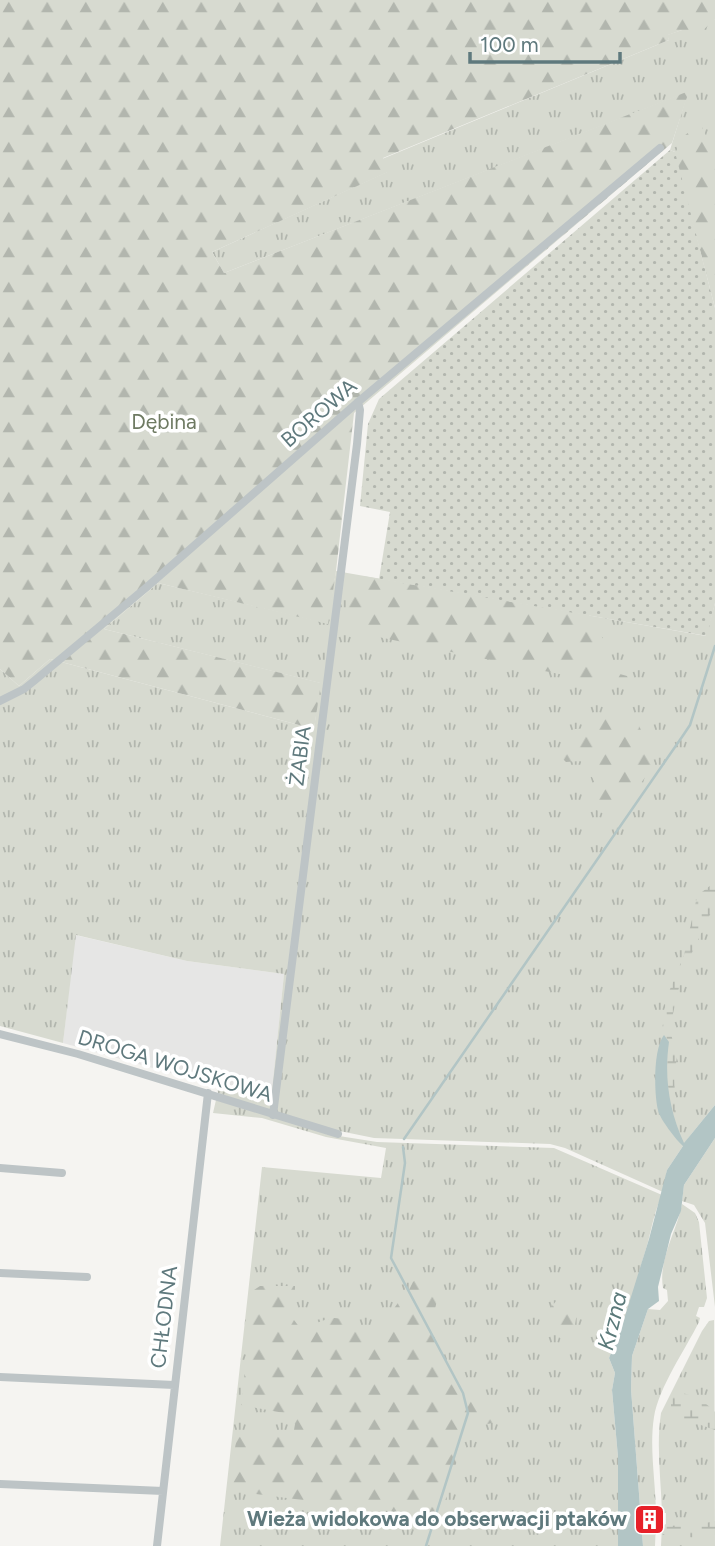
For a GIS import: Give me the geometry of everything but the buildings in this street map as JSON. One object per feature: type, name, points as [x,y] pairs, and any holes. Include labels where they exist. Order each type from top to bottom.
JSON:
[{"type":"street","name":"BOROWA","points":[[0,701],[24,689],[148,586],[358,402],[660,148]]},
{"type":"street","name":"ŻABIA","points":[[273,1115],[357,444],[360,410],[358,402]]},
{"type":"street","name":"DROGA WOJSKOWA","points":[[0,1034],[78,1054],[338,1134]]},
{"type":"street","name":"CHŁODNA","points":[[157,1546],[208,1093]]},
{"type":"street","points":[[0,1168],[62,1172]]},
{"type":"street","points":[[0,1273],[87,1277]]},
{"type":"street","points":[[0,1377],[174,1385]]},
{"type":"street","points":[[0,1484],[163,1491]]},
{"type":"shaded area","points":[[75,935],[187,961],[284,974],[271,1101],[63,1043]]},
{"type":"shaded area","points":[[664,1035],[669,1042],[669,1093],[684,1143],[715,1105],[715,1138],[684,1185],[681,1211],[671,1234],[658,1287],[659,1301],[648,1309],[632,1356],[631,1389],[643,1546],[618,1546],[618,1457],[612,1390],[615,1373],[609,1358],[621,1329],[649,1239],[667,1170],[683,1146],[661,1118],[657,1103],[656,1061]]},
{"type":"green space","name":"Dębina","points":[[0,0],[715,0],[715,19],[699,34],[686,35],[682,30],[668,35],[669,40],[383,158],[388,172],[212,252],[224,273],[689,91],[672,143],[354,413],[328,624],[158,583],[104,629],[321,683],[314,729],[50,659],[19,686],[0,669]]},
{"type":"green space","points":[[715,19],[715,308],[675,152],[670,150],[688,92],[224,273],[212,252],[387,172],[382,159],[669,40],[667,35]]},
{"type":"green space","points":[[700,123],[707,138],[714,139],[715,136],[715,305],[674,155],[684,136]]},
{"type":"green space","points":[[670,150],[675,152],[715,308],[715,603],[707,636],[379,579],[390,512],[360,506],[368,424],[379,399]]},
{"type":"green space","points":[[336,571],[706,636],[715,603],[715,1105],[667,1170],[663,1192],[565,1148],[550,1144],[374,1138],[315,1126],[218,1093],[217,1085],[271,1100],[284,974],[187,961],[76,935],[63,1043],[0,1026],[0,669],[19,686],[50,659],[314,729],[320,683],[104,629],[158,583],[327,623]]},
{"type":"green space","points":[[363,576],[589,615],[609,649],[596,649],[580,663],[627,676],[632,689],[359,633],[345,615],[348,591]]},
{"type":"green space","points":[[604,714],[638,723],[655,764],[615,818],[610,818],[592,807],[597,787],[586,765],[580,761],[566,762],[563,759],[569,732],[590,728],[597,717]]},
{"type":"green space","points":[[715,882],[715,904],[682,974],[672,1018],[671,1034],[677,1057],[674,1074],[676,1119],[668,1081],[669,1042],[664,1035],[661,1039],[666,999],[684,955],[698,895]]},
{"type":"green space","points":[[216,1100],[339,1136],[377,1142],[554,1148],[662,1195],[626,1316],[609,1358],[615,1373],[612,1390],[618,1457],[618,1546],[220,1546],[262,1167],[381,1178],[386,1148],[326,1137],[262,1118],[213,1113]]},
{"type":"green space","points":[[715,1138],[715,1307],[705,1223],[694,1205],[682,1201],[684,1185]]},
{"type":"green space","points":[[682,1204],[695,1213],[699,1222],[707,1298],[704,1307],[699,1307],[696,1316],[700,1318],[699,1322],[657,1405],[652,1441],[656,1515],[651,1516],[651,1521],[656,1522],[655,1546],[643,1546],[631,1389],[632,1356],[648,1309],[660,1310],[668,1301],[667,1290],[663,1288],[663,1266]]},
{"type":"green space","points":[[419,1276],[426,1278],[438,1296],[428,1323],[439,1354],[462,1395],[495,1416],[496,1420],[473,1427],[467,1434],[443,1509],[438,1513],[419,1515],[232,1491],[232,1464],[237,1437],[247,1434],[287,1437],[294,1430],[295,1424],[284,1413],[241,1405],[254,1290],[260,1286],[295,1286],[294,1320],[300,1328],[334,1318],[340,1319],[374,1341],[392,1328],[390,1314],[400,1300],[399,1294],[409,1290]]},
{"type":"green space","points":[[567,1294],[575,1296],[578,1307],[573,1336],[566,1342],[553,1331],[548,1318],[553,1305]]},
{"type":"green space","points":[[714,1320],[715,1546],[661,1546],[666,1513],[662,1513],[659,1463],[661,1413],[702,1331],[709,1321]]},
{"type":"green space","points":[[678,1392],[698,1399],[715,1412],[715,1430],[681,1418],[671,1409],[671,1399]]},
{"type":"green space","points":[[715,1521],[715,1535],[695,1537],[662,1534],[662,1526],[697,1525]]},
{"type":"waterway","points":[[404,1139],[690,725],[715,646]]},
{"type":"waterway","points":[[403,1147],[405,1163],[391,1258],[463,1393],[468,1413],[426,1546]]},
{"type":"place","name":"Wieża widokowa do obserwacji ptaków","points":[[650,1519]]},
{"type":"water label","name":"Krzna","points":[[612,1321]]}]
